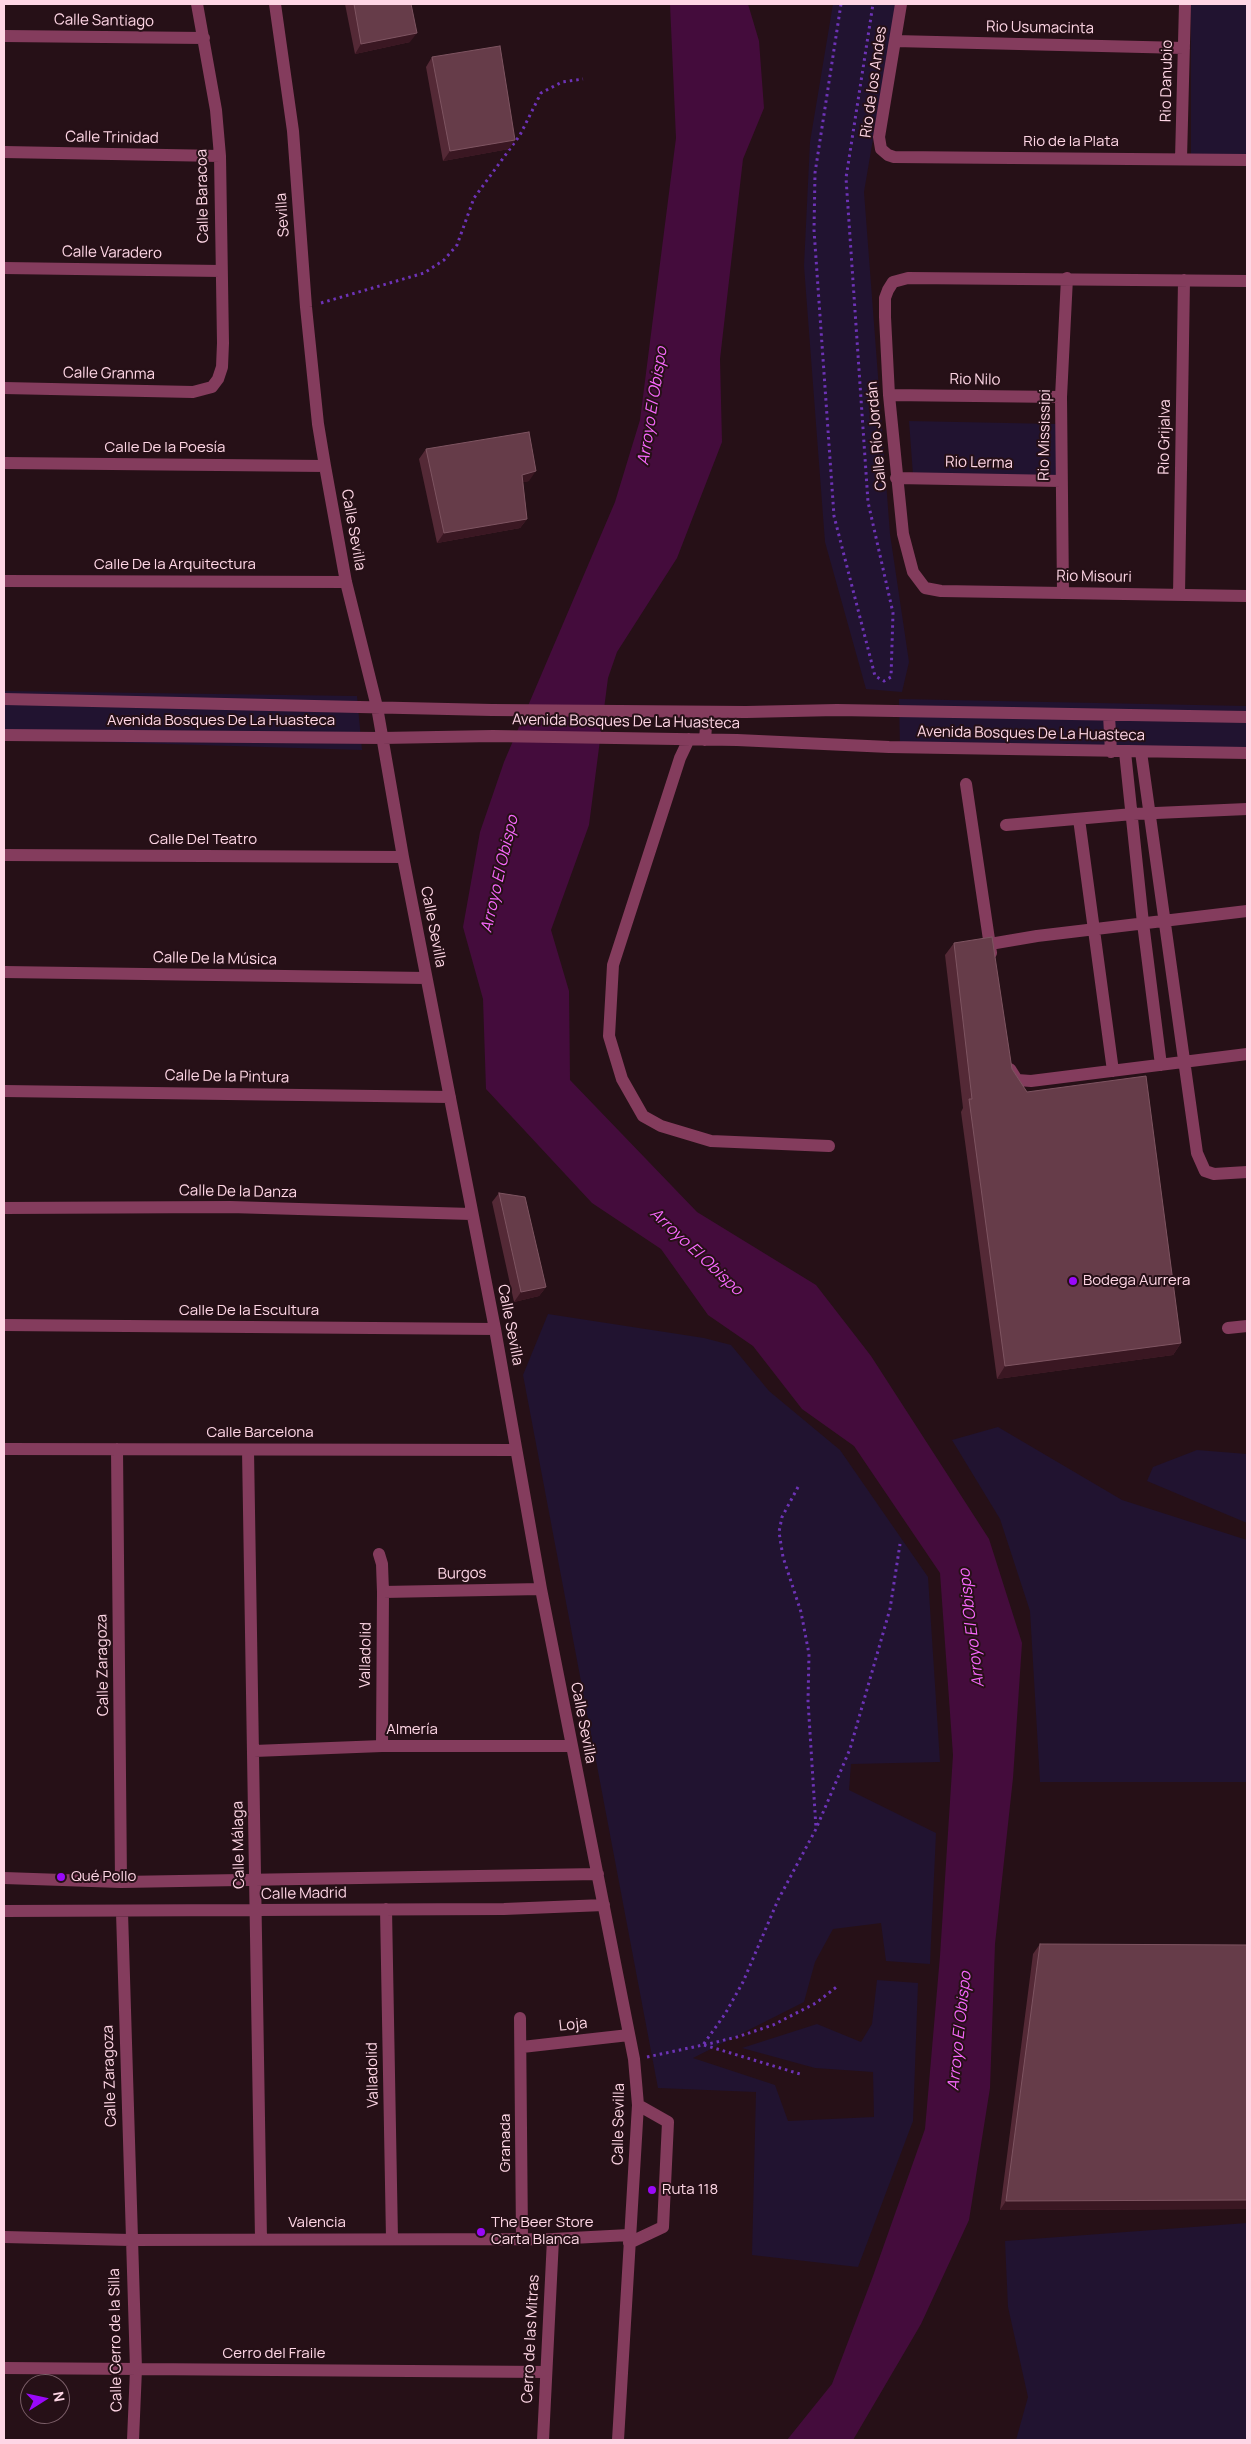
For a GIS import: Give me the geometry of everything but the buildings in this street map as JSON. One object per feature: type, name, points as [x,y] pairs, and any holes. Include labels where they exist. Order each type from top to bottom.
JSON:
[{"type":"street","name":"Calle Baracoa","points":[[198,4],[216,110],[220,156],[222,367],[212,387]]},
{"type":"street","name":"Sevilla","points":[[275,4],[293,131],[306,307],[318,424]]},
{"type":"street","name":"Rio de los Andes","points":[[894,157],[888,155],[882,148],[879,137],[901,4]]},
{"type":"street","name":"Rio Danubio","points":[[1181,159],[1185,4]]},
{"type":"street","name":"Calle Santiago","points":[[4,36],[204,38]]},
{"type":"street","name":"Rio Usumacinta","points":[[895,41],[1184,48]]},
{"type":"street","name":"Calle Trinidad","points":[[4,152],[220,156]]},
{"type":"street","name":"Rio de la Plata","points":[[894,157],[1247,160]]},
{"type":"street","name":"Calle Varadero","points":[[4,268],[220,271]]},
{"type":"street","name":"Calle Río Jordán","points":[[941,591],[925,588],[913,572],[902,534],[889,395],[885,298],[893,282],[900,279],[1067,278]]},
{"type":"street","points":[[1067,278],[1247,281]]},
{"type":"street","name":"Rio Mississipi","points":[[1062,593],[1061,397],[1067,278]]},
{"type":"street","name":"Rio Grijalva","points":[[1179,595],[1184,280]]},
{"type":"street","name":"Calle Granma","points":[[4,388],[193,392],[212,387]]},
{"type":"street","name":"Rio Nilo","points":[[889,395],[1061,397]]},
{"type":"street","name":"Calle Sevilla","points":[[318,424],[346,582],[377,707],[403,857],[495,1329],[541,1589],[634,2059],[638,2105],[618,2440]]},
{"type":"street","name":"Calle De la Poesía","points":[[4,463],[325,466]]},
{"type":"street","name":"Rio Lerma","points":[[896,478],[1060,481]]},
{"type":"street","name":"Calle De la Arquitectura","points":[[4,580],[346,582]]},
{"type":"street","name":"Rio Misouri","points":[[941,591],[1247,596]]},
{"type":"street","name":"Avenida Bosques De La Huasteca","points":[[4,699],[492,710],[678,712],[837,710],[1247,717]]},
{"type":"street","points":[[705,740],[707,712]]},
{"type":"street","points":[[1109,715],[1111,752]]},
{"type":"street","name":"Avenida Bosques De La Huasteca","points":[[4,735],[382,738],[493,736],[689,739],[880,747],[1247,754]]},
{"type":"street","points":[[689,739],[680,758],[613,965],[609,1036],[622,1078],[643,1116],[661,1126],[711,1141],[829,1146]]},
{"type":"street","points":[[1125,752],[1143,923],[1161,1065]]},
{"type":"street","points":[[1141,752],[1200,1163],[1205,1170],[1214,1174],[1247,1172]]},
{"type":"street","points":[[966,784],[993,963]]},
{"type":"street","points":[[1006,825],[1133,814],[1247,809]]},
{"type":"street","points":[[1079,819],[1113,1071]]},
{"type":"street","name":"Calle Del Teatro","points":[[4,856],[403,857]]},
{"type":"street","points":[[990,944],[1095,928],[1165,922],[1247,911]]},
{"type":"street","name":"Calle De la Música","points":[[4,972],[426,978]]},
{"type":"street","points":[[1009,1060],[1013,1076],[1021,1081],[1247,1054]]},
{"type":"street","name":"Calle De la Pintura","points":[[4,1090],[450,1097]]},
{"type":"street","name":"Calle De la Danza","points":[[4,1208],[230,1207],[472,1214]]},
{"type":"street","name":"Calle De la Escultura","points":[[4,1325],[495,1329]]},
{"type":"street","points":[[1228,1328],[1247,1326]]},
{"type":"street","name":"Calle Barcelona","points":[[4,1449],[515,1450]]},
{"type":"street","name":"Calle Zaragoza","points":[[117,1449],[121,1882]]},
{"type":"street","name":"Calle Málaga","points":[[248,1450],[261,2239]]},
{"type":"street","name":"Valladolid","points":[[381,1559],[383,1592],[382,1746]]},
{"type":"street","name":"Burgos","points":[[383,1592],[541,1589]]},
{"type":"street","name":"Almería","points":[[254,1751],[382,1746],[571,1746]]},
{"type":"street","name":"Calle Madrid","points":[[4,1878],[121,1882],[598,1874]]},
{"type":"street","name":"Calle Madrid","points":[[4,1912],[504,1909],[604,1905]]},
{"type":"street","name":"Valladolid","points":[[386,1909],[392,2239]]},
{"type":"street","name":"Calle Zaragoza","points":[[122,1912],[130,2240]]},
{"type":"street","name":"Granada","points":[[520,2018],[522,2047],[522,2239]]},
{"type":"street","name":"Loja","points":[[522,2047],[629,2035]]},
{"type":"street","points":[[629,2239],[664,2228],[668,2122],[638,2105]]},
{"type":"street","name":"Valencia","points":[[4,2237],[130,2240],[629,2239]]},
{"type":"street","name":"Cerro de las Mitras","points":[[543,2440],[553,2239]]},
{"type":"street","name":"Calle Cerro de la Silla","points":[[130,2240],[136,2369],[133,2440]]},
{"type":"street","name":"Cerro del Fraile","points":[[4,2368],[545,2372]]},
{"type":"path","points":[[841,4],[815,173],[814,230],[834,516],[875,676],[884,682],[891,677],[893,613],[868,502],[846,178],[872,4]]},
{"type":"path","points":[[306,307],[424,273],[444,260],[457,245],[474,198],[520,135],[541,94],[562,82],[583,79]]},
{"type":"path","points":[[798,1487],[782,1517],[779,1532],[780,1546],[801,1612],[809,1654],[808,1701],[816,1828]]},
{"type":"path","points":[[703,2045],[725,2014],[743,1982],[778,1900],[816,1828],[850,1749],[890,1609],[900,1544]]},
{"type":"path","points":[[634,2059],[737,2037],[773,2025],[816,2003],[838,1985]]},
{"type":"path","points":[[703,2045],[800,2074]]},
{"type":"shaded area","points":[[833,4],[896,4],[864,192],[890,534],[909,662],[902,692],[866,689],[825,542],[804,266],[810,142]]},
{"type":"shaded area","points":[[1191,4],[1247,4],[1247,163],[1191,162]]},
{"type":"shaded area","points":[[909,421],[1057,424],[1056,478],[913,475]]},
{"type":"shaded area","points":[[4,691],[357,696],[362,750],[4,739]]},
{"type":"shaded area","points":[[899,699],[1247,706],[1247,754],[900,750]]},
{"type":"shaded area","points":[[548,1314],[704,1338],[731,1345],[769,1391],[840,1450],[928,1577],[940,1762],[851,1764],[849,1790],[936,1833],[930,1964],[886,1961],[881,1923],[833,1929],[815,1962],[804,2002],[693,2058],[775,2085],[788,2121],[874,2117],[873,2072],[815,2068],[742,2048],[817,2024],[861,2042],[872,2024],[877,1980],[918,1983],[913,2121],[858,2267],[752,2255],[756,2092],[658,2088],[523,1375]]},
{"type":"shaded area","points":[[998,1427],[1122,1500],[1247,1540],[1247,1782],[1040,1782],[1030,1611],[1000,1519],[952,1440]]},
{"type":"shaded area","points":[[1197,1450],[1247,1454],[1247,1523],[1147,1481],[1153,1467]]},
{"type":"shaded area","points":[[1247,2223],[1247,2440],[1016,2440],[1028,2397],[1008,2307],[1005,2241]]},
{"type":"water","name":"Arroyo El Obispo","points":[[670,4],[748,4],[759,41],[764,108],[743,159],[720,359],[722,442],[677,558],[617,652],[608,678],[589,825],[551,930],[569,991],[570,1080],[697,1212],[816,1285],[871,1356],[989,1539],[1022,1643],[1013,1778],[995,1944],[990,2088],[969,2220],[921,2324],[853,2440],[787,2440],[832,2384],[873,2276],[925,2129],[940,1956],[953,1755],[940,1573],[854,1446],[802,1409],[753,1346],[708,1315],[661,1249],[592,1203],[486,1089],[483,999],[463,927],[480,832],[504,762],[615,502],[640,420],[676,138]]},
{"type":"place","name":"Bodega Aurrera","points":[[1073,1281]]},
{"type":"place","name":"Qué Pollo","points":[[61,1877]]},
{"type":"place","name":"Ruta 118","points":[[652,2190]]},
{"type":"place","name":"The Beer Store Carta Blanca","points":[[481,2232]]}]
